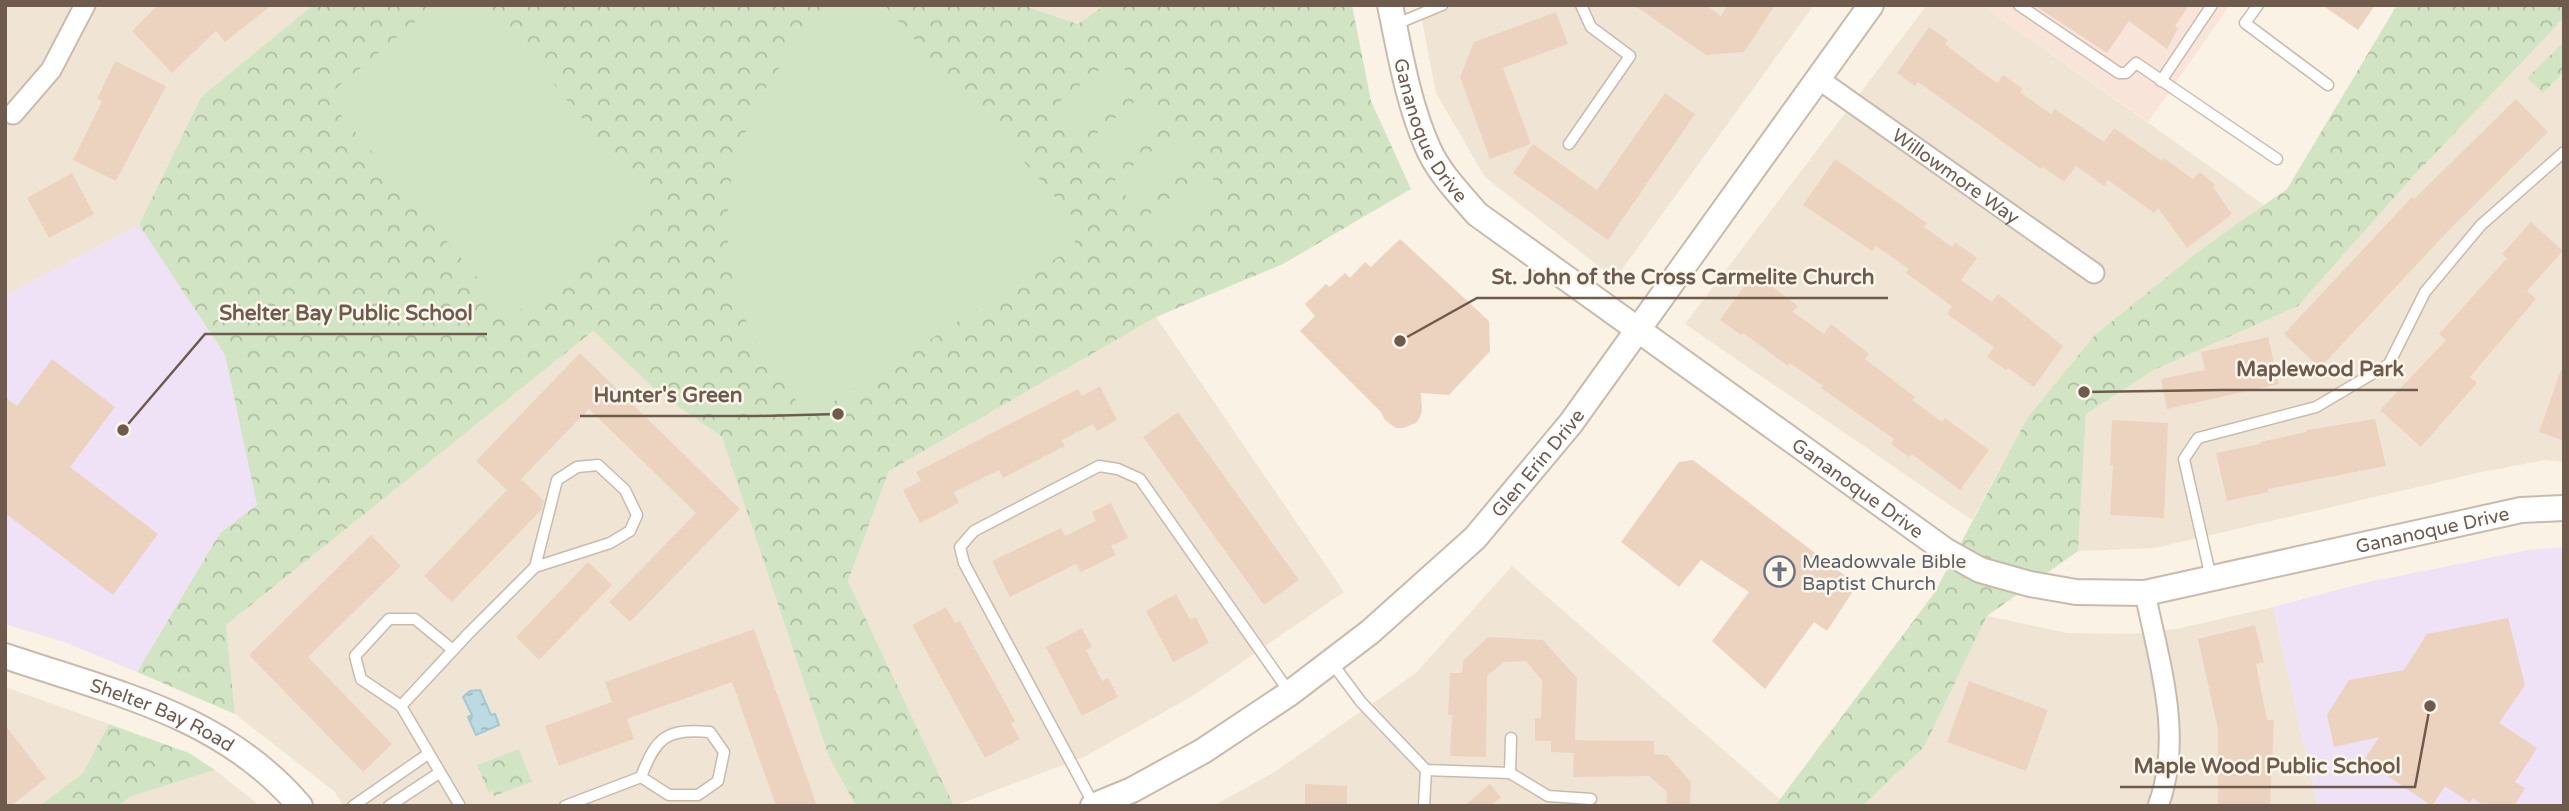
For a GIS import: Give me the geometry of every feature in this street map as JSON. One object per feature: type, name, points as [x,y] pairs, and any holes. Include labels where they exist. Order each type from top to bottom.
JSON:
[{"type":"street","points":[[13,114],[51,70],[85,5]]},
{"type":"street","name":"Glen Erin Drive","points":[[1093,806],[1132,790],[1203,751],[1290,693],[1370,632],[1475,538],[1571,423],[1871,5]]},
{"type":"street","name":"Gananoque Drive","points":[[1392,15],[1402,65],[1429,149],[1442,172],[1477,214],[1946,551],[1980,570],[2030,584],[2076,592],[2145,593],[2521,510],[2564,508]]},
{"type":"street","name":"Willowmore Way","points":[[1817,78],[2094,273]]},
{"type":"street","points":[[2145,593],[2170,720],[2169,762],[2158,806]]},
{"type":"street","name":"Shelter Bay Road","points":[[5,656],[160,708],[198,725],[240,749],[278,779],[300,806]]},
{"type":"lane","points":[[1392,15],[1442,5]]},
{"type":"lane","points":[[1569,144],[1629,55],[1591,27],[1581,5]]},
{"type":"lane","points":[[2019,5],[2119,74],[2126,73],[2136,63],[2277,159]]},
{"type":"lane","points":[[2161,80],[2212,5]]},
{"type":"lane","points":[[2258,5],[2245,23],[2328,85]]},
{"type":"lane","points":[[2211,578],[2184,459],[2199,438],[2316,407],[2389,364],[2425,292],[2481,225],[2564,152]]},
{"type":"lane","points":[[401,706],[535,567],[610,543],[630,531],[637,515],[625,490],[598,466],[577,467],[557,480],[535,567]]},
{"type":"lane","points":[[1093,806],[964,563],[960,547],[974,531],[1099,466],[1118,468],[1140,479],[1290,693]]},
{"type":"lane","points":[[453,650],[415,619],[390,618],[355,656],[361,679],[401,706],[460,806]]},
{"type":"lane","points":[[1332,662],[1361,702],[1426,769],[1510,773],[1548,796],[1591,799]]},
{"type":"lane","points":[[565,806],[641,777],[651,751],[667,736],[687,730],[710,732],[724,752],[718,781],[698,795],[669,795],[641,777]]},
{"type":"lane","points":[[1510,773],[1511,738]]},
{"type":"lane","points":[[353,806],[428,754]]},
{"type":"lane","points":[[1424,806],[1426,769]]},
{"type":"lane","points":[[389,806],[439,774]]},
{"type":"shaded area","points":[[5,5],[313,5],[201,97],[139,225],[5,296]]},
{"type":"shaded area","points":[[1023,5],[1105,5],[1079,24]]},
{"type":"shaded area","points":[[1419,5],[1814,5],[1615,279],[1485,177],[1436,93]]},
{"type":"shaded area","points":[[1927,5],[1982,5],[2264,205],[2204,247],[2027,418],[1972,520],[1685,324]]},
{"type":"shaded area","points":[[1982,5],[2230,5],[2148,122]]},
{"type":"shaded area","points":[[2564,18],[2564,462],[2545,460],[2482,472],[2155,548],[2078,551],[2086,414],[2154,370],[2298,306],[2408,182]]},
{"type":"shaded area","points":[[139,225],[225,355],[257,505],[220,533],[137,672],[64,642],[5,624],[5,296]]},
{"type":"shaded area","points":[[1156,317],[1344,592],[1194,695],[1084,757],[954,806],[848,581],[889,471]]},
{"type":"shaded area","points":[[593,331],[658,392],[722,436],[829,757],[856,806],[343,806],[335,792],[235,714],[226,625]]},
{"type":"shaded area","points":[[2564,547],[2564,806],[2318,806],[2273,607],[2364,583],[2528,550]]},
{"type":"shaded area","points":[[1512,566],[1781,800],[1775,806],[1213,806],[1273,773],[1416,673]]},
{"type":"shaded area","points":[[2273,607],[2318,806],[1863,806],[1924,747],[1987,616],[2067,633],[2132,634],[2176,629]]},
{"type":"shaded area","points":[[5,687],[109,724],[82,774],[39,806],[5,806]]},
{"type":"shaded area","points":[[215,770],[260,806],[118,806],[132,796]]},
{"type":"green space","points":[[313,5],[1023,5],[1078,24],[1105,5],[1352,5],[1371,101],[1411,189],[1283,264],[1156,317],[889,471],[848,581],[954,806],[856,806],[829,757],[722,437],[658,392],[593,331],[226,625],[235,714],[137,672],[220,533],[257,505],[225,355],[139,225],[201,97]]},
{"type":"green space","points":[[435,5],[488,5],[651,201],[511,318],[326,97]]},
{"type":"green space","points":[[844,5],[884,5],[1075,219],[1075,246],[810,417],[766,363],[737,302],[726,229],[733,159],[771,77],[803,41]]},
{"type":"green space","points":[[2397,5],[2564,5],[2564,18],[2408,182],[2298,306],[2154,370],[2086,414],[2078,551],[1987,616],[1924,747],[1863,806],[1775,806],[1935,592],[2027,418],[2095,335],[2204,247],[2287,189]]},
{"type":"green space","points":[[2562,44],[2564,72],[2543,93],[2527,78]]},
{"type":"green space","points":[[1115,57],[1137,85],[1076,134],[1054,106]]},
{"type":"green space","points":[[1144,94],[1167,123],[1106,172],[1084,144]]},
{"type":"green space","points":[[1175,132],[1197,160],[1136,209],[1114,181]]},
{"type":"green space","points":[[1205,169],[1227,197],[1166,247],[1144,219]]},
{"type":"green space","points":[[109,724],[189,753],[215,770],[132,796],[118,806],[39,806],[82,774]]},
{"type":"green space","points":[[519,749],[532,782],[494,796],[492,791],[488,792],[477,765]]},
{"type":"water","points":[[480,690],[491,715],[495,714],[499,725],[476,735],[468,717],[472,715],[463,697],[470,691]]},
{"type":"building","points":[[158,5],[272,5],[225,42],[216,31],[172,73],[132,31]]},
{"type":"building","points":[[1634,5],[1706,5],[1721,16],[1728,5],[1775,5],[1744,52],[1706,55]]},
{"type":"building","points":[[2034,5],[2189,5],[2175,26],[2178,28],[2167,49],[2129,21],[2107,53]]},
{"type":"building","points":[[2322,5],[2375,5],[2358,30]]},
{"type":"building","points":[[1556,12],[1568,44],[1503,68],[1531,144],[1490,159],[1460,77],[1474,42]]},
{"type":"building","points":[[1929,27],[1948,40],[1945,44],[1997,83],[2003,75],[2023,89],[2020,92],[2051,114],[2054,109],[2104,142],[2114,128],[2193,179],[2200,172],[2215,185],[2213,187],[2232,214],[2187,248],[2158,208],[2154,213],[2108,180],[2104,186],[2076,166],[2064,182],[2043,167],[2041,169],[1918,82],[1915,86],[1897,73]]},
{"type":"building","points":[[115,61],[166,86],[116,181],[73,160],[102,101],[97,99]]},
{"type":"building","points":[[1665,93],[1695,114],[1608,240],[1513,173],[1533,144],[1597,190]]},
{"type":"building","points":[[2516,99],[2548,132],[2448,231],[2320,368],[2284,334],[2412,197],[2414,199]]},
{"type":"building","points":[[1835,159],[1927,223],[1924,227],[1952,247],[1955,242],[1977,258],[1961,280],[1992,302],[1998,294],[2063,346],[2034,387],[1987,357],[1994,347],[1947,314],[1952,306],[1906,273],[1909,269],[1876,246],[1872,251],[1803,205]]},
{"type":"building","points":[[72,173],[94,214],[49,238],[27,198]]},
{"type":"building","points":[[2531,222],[2563,251],[2527,291],[2536,299],[2470,377],[2477,383],[2421,447],[2380,410],[2446,340],[2439,334],[2507,258],[2502,254]]},
{"type":"building","points":[[1400,239],[1489,321],[1490,351],[1449,395],[1421,393],[1422,410],[1416,423],[1396,428],[1385,420],[1381,412],[1300,331],[1315,316],[1305,304],[1326,284],[1330,287],[1345,273],[1350,278],[1365,262],[1371,267]]},
{"type":"building","points":[[1754,273],[1798,306],[1793,312],[1824,334],[1831,324],[1869,354],[1865,359],[1915,397],[1912,400],[1942,422],[1945,418],[1989,450],[1960,490],[1912,454],[1909,457],[1891,444],[1894,439],[1821,388],[1823,386],[1720,320]]},
{"type":"building","points":[[2268,337],[2279,384],[2167,409],[2161,379],[2205,370],[2201,352]]},
{"type":"building","points":[[580,353],[740,509],[630,622],[609,602],[696,513],[589,409],[521,479],[544,501],[542,509],[452,602],[424,576],[507,490],[476,461]]},
{"type":"building","points":[[52,359],[115,407],[70,467],[158,534],[113,595],[5,513],[5,397],[17,406]]},
{"type":"building","points":[[2561,370],[2564,370],[2564,441],[2539,432]]},
{"type":"building","points":[[1100,386],[1117,420],[1097,431],[1093,424],[1062,440],[1065,446],[1003,478],[999,470],[954,492],[959,503],[920,523],[903,490],[921,481],[916,472],[1078,389],[1082,396]]},
{"type":"building","points":[[1178,412],[1299,580],[1264,605],[1143,437]]},
{"type":"building","points":[[2375,419],[2386,466],[2268,489],[2268,492],[2227,501],[2216,453],[2260,444],[2306,430]]},
{"type":"building","points":[[2112,420],[2168,423],[2164,518],[2110,515]]},
{"type":"building","name":"Meadowvale Bible Baptist Church","points":[[1693,460],[1857,585],[1827,631],[1814,622],[1765,689],[1712,641],[1749,592],[1701,560],[1679,587],[1621,542],[1679,462]]},
{"type":"building","points":[[1111,503],[1128,538],[1111,546],[1116,555],[1081,572],[1076,564],[1010,597],[992,561],[1061,528],[1065,536],[1096,521],[1092,512]]},
{"type":"building","points":[[371,535],[401,566],[308,657],[392,744],[363,772],[249,655]]},
{"type":"building","points":[[588,562],[612,585],[539,660],[516,637]]},
{"type":"building","points":[[1176,594],[1190,620],[1196,617],[1209,643],[1173,662],[1146,611]]},
{"type":"building","points":[[946,607],[955,623],[960,621],[1015,721],[1011,723],[1020,739],[985,758],[912,625]]},
{"type":"building","points":[[2508,618],[2525,685],[2499,723],[2537,748],[2515,782],[2525,788],[2514,806],[2484,806],[2473,798],[2470,803],[2445,786],[2432,806],[2364,760],[2379,737],[2334,747],[2327,715],[2349,680],[2404,670],[2427,634]]},
{"type":"building","points":[[2255,625],[2264,662],[2256,664],[2267,720],[2274,720],[2270,806],[2218,806],[2218,729],[2198,639]]},
{"type":"building","points":[[1082,628],[1092,647],[1086,650],[1102,681],[1108,678],[1118,697],[1082,716],[1046,647]]},
{"type":"building","points":[[754,629],[817,806],[776,806],[732,682],[627,719],[634,739],[559,766],[545,726],[612,702],[605,682]]},
{"type":"building","points":[[1488,637],[1543,640],[1577,678],[1575,740],[1654,741],[1654,754],[1667,755],[1691,782],[1690,806],[1666,806],[1667,792],[1649,776],[1573,777],[1574,753],[1551,752],[1551,741],[1535,741],[1535,718],[1541,718],[1542,681],[1526,661],[1504,662],[1487,676],[1486,757],[1450,756],[1450,673],[1462,673],[1463,661]]},
{"type":"building","points":[[1969,681],[2048,710],[2026,771],[1947,742]]},
{"type":"building","points":[[5,725],[46,778],[11,806],[5,806]]},
{"type":"building","points":[[1305,784],[1347,786],[1347,806],[1305,806]]},
{"type":"building","points":[[1490,784],[1501,797],[1491,806],[1464,806]]},
{"type":"place","name":"St. John of the Cross Carmelite Church","points":[[1400,341]]},
{"type":"place","name":"Maplewood Park","points":[[2084,392]]},
{"type":"place","name":"Hunter's Green","points":[[838,414]]},
{"type":"place","name":"Shelter Bay Public School","points":[[123,430]]},
{"type":"place","name":"Meadowvale Bible Baptist Church","points":[[1779,572]]},
{"type":"place","name":"Maple Wood Public School","points":[[2430,706]]}]
